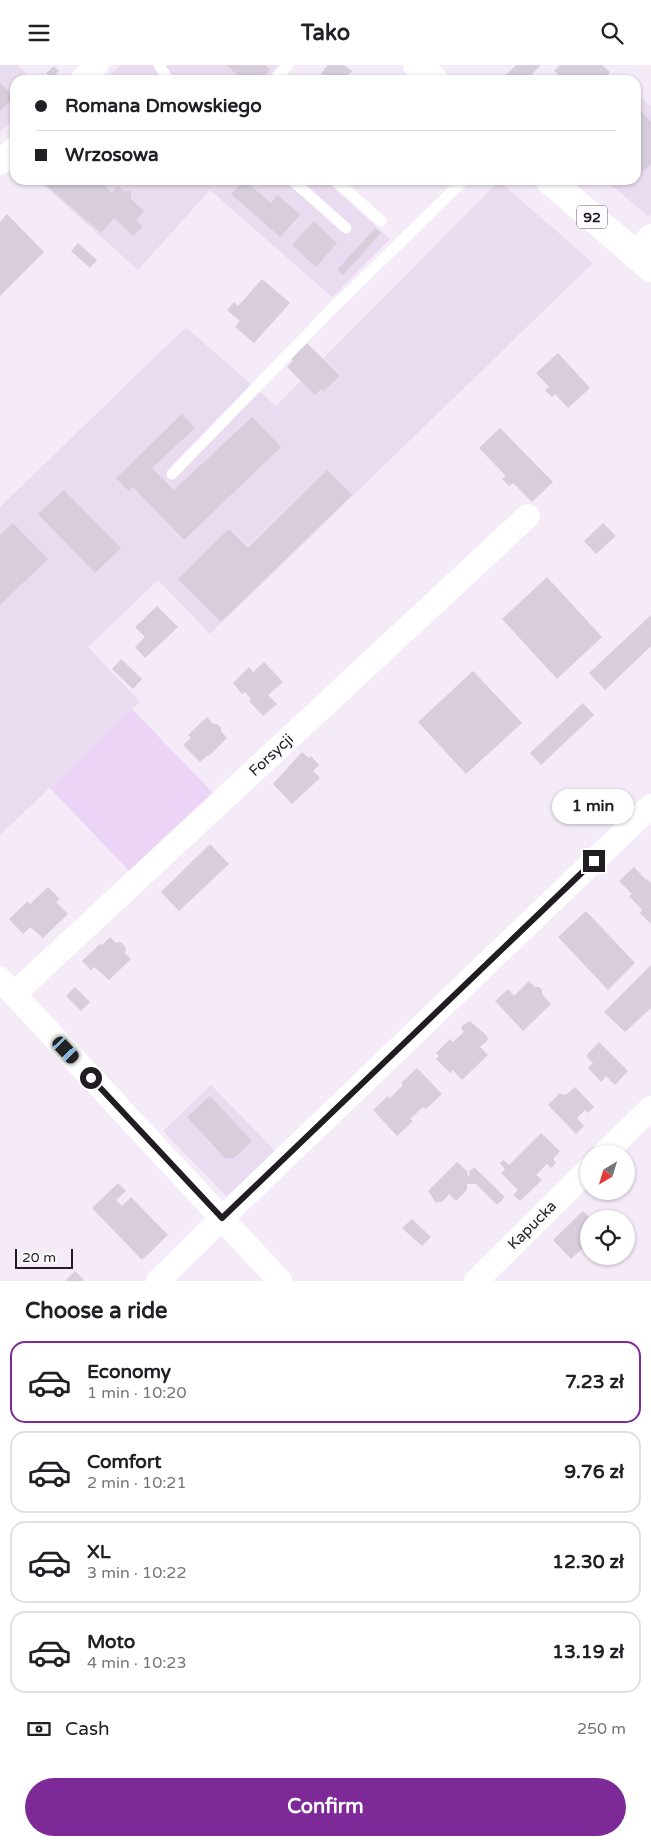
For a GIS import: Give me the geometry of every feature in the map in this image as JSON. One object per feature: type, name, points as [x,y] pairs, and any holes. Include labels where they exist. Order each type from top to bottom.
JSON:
[{"type":"main road","points":[[417,65],[428,75]]},
{"type":"main road","name":"92","points":[[556,185],[645,253]]},
{"type":"street","points":[[87,75],[97,65]]},
{"type":"street","points":[[0,163],[10,153]]},
{"type":"street","name":"Forsycji","points":[[7,987],[528,516]]},
{"type":"street","points":[[158,1281],[651,807]]},
{"type":"street","points":[[7,987],[280,1281]]},
{"type":"street","points":[[613,1145],[651,1108]]},
{"type":"street","name":"Kapucka","points":[[476,1281],[580,1178]]},
{"type":"lane","points":[[279,75],[288,65]]},
{"type":"lane","points":[[298,185],[346,228]]},
{"type":"lane","points":[[341,185],[381,221]]},
{"type":"lane","points":[[172,474],[334,307],[459,185]]},
{"type":"shaded area","points":[[0,65],[18,65],[28,75],[10,75],[10,122],[0,132]]},
{"type":"shaded area","points":[[121,65],[279,65],[270,75],[110,75]]},
{"type":"shaded area","points":[[641,98],[651,106],[651,213],[648,216],[611,185],[641,185]]},
{"type":"shaded area","points":[[44,185],[331,185],[390,239],[332,297],[210,190],[138,270]]},
{"type":"shaded area","points":[[495,185],[504,185],[593,263],[210,634],[158,580],[88,647],[140,702],[0,835],[0,507],[186,327],[276,406]]},
{"type":"shaded area","points":[[132,709],[213,793],[130,872],[50,788]]},
{"type":"shaded area","points":[[211,1085],[278,1154],[230,1200],[163,1131]]},
{"type":"building","points":[[226,65],[265,65],[270,69],[265,75],[237,75]]},
{"type":"building","points":[[328,65],[344,65],[352,71],[348,75],[323,75],[321,73]]},
{"type":"building","points":[[516,65],[541,65],[531,75],[506,75]]},
{"type":"building","points":[[560,65],[602,65],[610,72],[608,75],[559,75],[554,71]]},
{"type":"building","points":[[54,66],[59,71],[54,75],[46,73]]},
{"type":"building","points":[[0,83],[10,93],[10,101],[0,111]]},
{"type":"building","points":[[641,111],[651,122],[651,164],[641,173]]},
{"type":"building","points":[[46,185],[104,185],[112,192],[118,186],[124,191],[131,191],[131,199],[144,211],[136,220],[143,226],[133,236],[114,218],[101,233]]},
{"type":"building","points":[[239,185],[250,185],[271,203],[278,195],[300,215],[280,237],[231,194]]},
{"type":"building","points":[[7,214],[44,252],[0,296],[0,222]]},
{"type":"building","points":[[314,221],[337,243],[316,267],[292,245]]},
{"type":"building","points":[[375,228],[381,233],[343,275],[337,270]]},
{"type":"building","points":[[78,243],[97,260],[90,268],[71,251]]},
{"type":"building","points":[[262,279],[290,303],[254,343],[235,327],[240,321],[227,310],[234,302],[238,306]]},
{"type":"building","points":[[307,343],[340,376],[324,391],[321,389],[315,395],[287,367],[293,361],[291,359]]},
{"type":"building","points":[[558,353],[590,388],[568,408],[555,394],[552,397],[545,390],[549,387],[536,373]]},
{"type":"building","points":[[182,414],[195,428],[152,468],[174,490],[252,417],[281,447],[184,540],[133,487],[129,491],[116,478]]},
{"type":"building","points":[[500,428],[553,482],[532,502],[513,483],[509,486],[502,479],[506,476],[479,448]]},
{"type":"building","points":[[327,470],[352,495],[221,622],[178,579],[229,529],[248,548]]},
{"type":"building","points":[[64,490],[121,548],[95,573],[38,514]]},
{"type":"building","points":[[13,523],[48,559],[0,605],[0,535]]},
{"type":"building","points":[[603,523],[616,536],[596,554],[584,541]]},
{"type":"building","points":[[547,577],[602,637],[557,679],[502,619]]},
{"type":"building","points":[[157,606],[178,627],[145,658],[135,647],[145,637],[135,627]]},
{"type":"building","points":[[651,615],[651,646],[605,690],[589,673]]},
{"type":"building","points":[[121,659],[142,679],[133,689],[112,669]]},
{"type":"building","points":[[264,662],[283,682],[268,695],[277,704],[263,716],[249,701],[251,699],[245,692],[242,694],[233,683],[249,667],[253,672]]},
{"type":"building","points":[[473,671],[522,723],[466,774],[418,722]]},
{"type":"building","points":[[583,703],[594,715],[541,765],[530,753]]},
{"type":"building","points":[[207,717],[213,724],[217,724],[221,728],[221,731],[227,738],[200,762],[183,745],[191,738],[188,735]]},
{"type":"building","points":[[302,752],[309,758],[311,756],[319,765],[313,771],[320,778],[292,804],[273,784]]},
{"type":"building","points":[[210,844],[229,864],[179,911],[161,892]]},
{"type":"building","points":[[634,867],[651,883],[651,924],[640,913],[642,910],[629,896],[632,894],[619,881]]},
{"type":"building","points":[[48,887],[60,899],[56,902],[68,914],[43,938],[30,927],[23,934],[9,919],[28,901],[30,904]]},
{"type":"building","points":[[586,911],[635,963],[608,990],[558,937]]},
{"type":"building","points":[[110,937],[116,943],[121,942],[126,948],[125,953],[131,959],[109,980],[94,967],[91,970],[82,961]]},
{"type":"building","points":[[651,965],[651,1008],[625,1032],[604,1012]]},
{"type":"building","points":[[529,981],[535,987],[539,987],[542,990],[542,994],[551,1004],[523,1031],[495,1001],[508,989],[514,996]]},
{"type":"building","points":[[75,987],[90,1002],[81,1011],[66,996]]},
{"type":"building","points":[[470,1021],[487,1036],[488,1040],[480,1047],[488,1055],[462,1080],[453,1070],[450,1073],[436,1059],[439,1056],[436,1053],[450,1039],[453,1042],[464,1032],[461,1029],[463,1025]]},
{"type":"building","points":[[599,1042],[628,1071],[615,1085],[606,1076],[601,1082],[588,1068],[593,1063],[586,1056]]},
{"type":"building","points":[[417,1068],[442,1094],[426,1109],[423,1107],[410,1119],[413,1121],[397,1136],[373,1110],[388,1096],[390,1098],[403,1085],[401,1083]]},
{"type":"building","points":[[575,1087],[594,1107],[588,1113],[585,1110],[577,1118],[584,1126],[576,1134],[548,1105],[560,1093],[562,1095],[567,1094]]},
{"type":"building","points":[[210,1096],[252,1141],[234,1158],[225,1158],[187,1117]]},
{"type":"building","points":[[541,1133],[560,1151],[553,1159],[556,1163],[551,1168],[547,1164],[536,1175],[542,1180],[520,1201],[513,1195],[518,1190],[501,1173],[505,1169],[500,1163],[503,1160],[509,1165]]},
{"type":"building","points":[[457,1162],[467,1171],[468,1176],[474,1167],[505,1197],[497,1205],[476,1184],[467,1184],[467,1190],[456,1201],[449,1194],[443,1201],[436,1203],[428,1191]]},
{"type":"building","points":[[118,1183],[126,1191],[116,1200],[122,1206],[131,1197],[168,1235],[142,1260],[92,1208]]},
{"type":"building","points":[[580,1214],[580,1250],[571,1259],[553,1240]]},
{"type":"building","points":[[412,1219],[431,1237],[422,1246],[402,1228]]},
{"type":"building","points":[[75,1271],[85,1281],[65,1281]]},
{"type":"route","points":[[91,1078],[222,1218],[594,861]]}]
